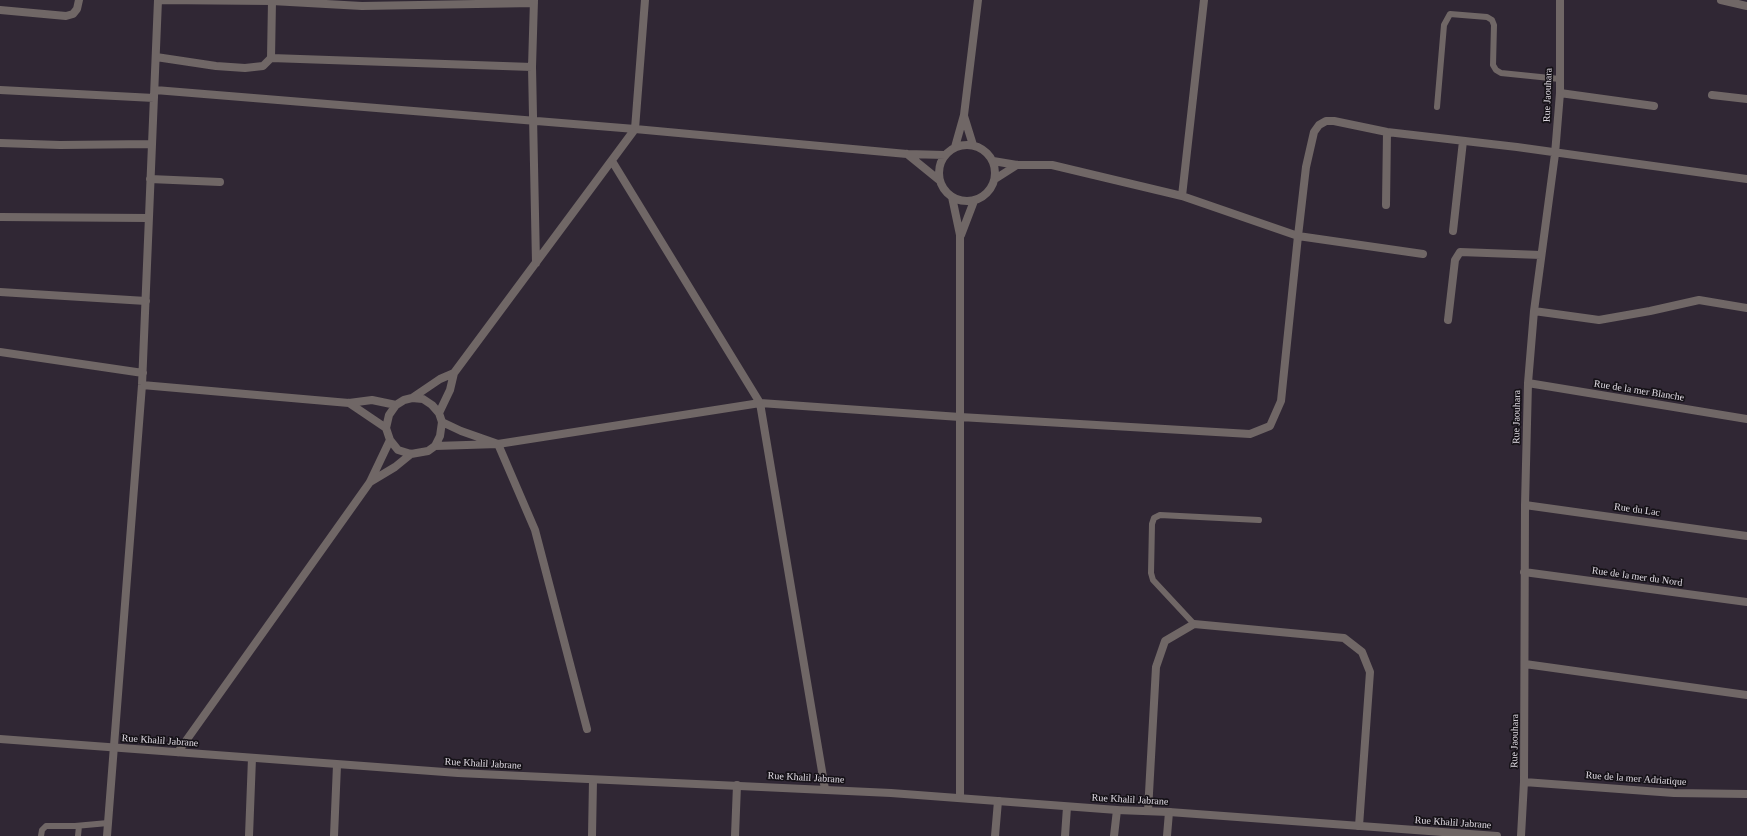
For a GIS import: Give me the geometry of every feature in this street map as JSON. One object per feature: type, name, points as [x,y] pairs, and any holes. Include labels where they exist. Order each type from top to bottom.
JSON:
[{"type":"street","points":[[0,10],[66,16],[73,14],[77,10],[80,0]]},
{"type":"street","points":[[107,836],[142,385],[158,0],[362,3],[534,1],[532,67],[536,263]]},
{"type":"street","points":[[439,413],[450,390],[454,373],[635,129],[645,0]]},
{"type":"street","points":[[955,147],[964,115],[978,0]]},
{"type":"street","points":[[1182,196],[1204,0]]},
{"type":"street","name":"Rue Jaouhara","points":[[1521,836],[1524,782],[1524,572],[1528,383],[1534,311],[1555,154],[1560,93],[1560,0]]},
{"type":"street","points":[[1721,0],[1736,2],[1747,6]]},
{"type":"street","points":[[156,57],[191,63],[245,68],[264,66],[271,58],[272,1]]},
{"type":"street","points":[[271,58],[532,67]]},
{"type":"street","points":[[0,90],[154,94],[533,121],[907,154],[945,155]]},
{"type":"street","points":[[1560,93],[1654,106]]},
{"type":"street","points":[[1712,95],[1747,100]]},
{"type":"street","points":[[964,115],[973,145]]},
{"type":"street","points":[[435,446],[498,444],[760,403],[960,417],[1250,434],[1270,426],[1281,401],[1306,167],[1314,132],[1319,125],[1326,121],[1334,121],[1387,132],[1747,178]]},
{"type":"street","points":[[1386,206],[1387,132]]},
{"type":"street","points":[[1453,231],[1463,141]]},
{"type":"street","points":[[0,143],[60,145],[152,144]]},
{"type":"street","points":[[939,180],[939,167],[945,155],[955,147],[973,145],[985,151],[993,161],[995,179]]},
{"type":"street","points":[[907,154],[939,180],[944,190],[952,198],[960,235],[960,798]]},
{"type":"street","points":[[612,161],[760,403],[825,789]]},
{"type":"street","points":[[993,161],[1017,165],[1052,165],[1182,196],[1298,236],[1423,254]]},
{"type":"street","points":[[960,235],[974,201],[987,193],[995,179],[1017,165]]},
{"type":"street","points":[[150,179],[220,182]]},
{"type":"street","points":[[952,198],[974,201]]},
{"type":"street","points":[[0,217],[148,218]]},
{"type":"street","points":[[1448,320],[1454,260],[1460,252],[1541,255]]},
{"type":"street","points":[[0,292],[146,301]]},
{"type":"street","points":[[1534,311],[1599,320],[1643,313],[1699,300],[1747,308]]},
{"type":"street","points":[[0,352],[142,373]]},
{"type":"street","points":[[412,398],[423,400],[432,405],[439,413],[442,422],[440,436],[435,446],[428,451],[411,454],[398,450],[390,440],[386,428],[389,415],[396,405],[404,400],[412,398],[440,379],[454,373]]},
{"type":"street","name":"Rue de la mer Blanche","points":[[1528,383],[1747,419]]},
{"type":"street","points":[[142,385],[349,403],[372,400],[396,405]]},
{"type":"street","points":[[349,403],[386,428]]},
{"type":"street","points":[[442,422],[461,431],[498,444],[535,530],[587,729]]},
{"type":"street","points":[[178,752],[370,482],[390,440]]},
{"type":"street","points":[[370,482],[395,467],[411,454]]},
{"type":"street","name":"Rue du Lac","points":[[1525,504],[1747,536]]},
{"type":"street","name":"Rue de la mer du Nord","points":[[1524,572],[1747,602]]},
{"type":"street","points":[[1148,811],[1156,667],[1165,641],[1194,624],[1344,638],[1362,652],[1370,672],[1359,826]]},
{"type":"street","points":[[1525,664],[1747,695]]},
{"type":"street","name":"Rue Khalil Jabrane","points":[[0,739],[337,765],[593,780],[825,789],[1497,836]]},
{"type":"street","points":[[249,836],[252,758]]},
{"type":"street","points":[[334,836],[337,765]]},
{"type":"street","points":[[592,836],[593,780]]},
{"type":"street","name":"Rue de la mer Adriatique","points":[[1524,782],[1674,793],[1747,794]]},
{"type":"street","points":[[735,836],[737,785]]},
{"type":"street","points":[[995,836],[998,801]]},
{"type":"street","points":[[1064,836],[1067,806]]},
{"type":"street","points":[[1114,836],[1117,810]]},
{"type":"street","points":[[1167,836],[1169,812]]},
{"type":"lane","points":[[1437,107],[1444,25],[1450,14],[1487,17],[1492,20],[1494,25],[1494,65],[1496,70],[1501,73],[1560,79]]},
{"type":"lane","points":[[1194,624],[1153,580],[1151,573],[1152,524],[1154,518],[1160,515],[1259,520]]},
{"type":"lane","points":[[41,836],[43,828],[46,826],[79,826],[108,823]]},
{"type":"lane","points":[[78,836],[79,826]]}]
